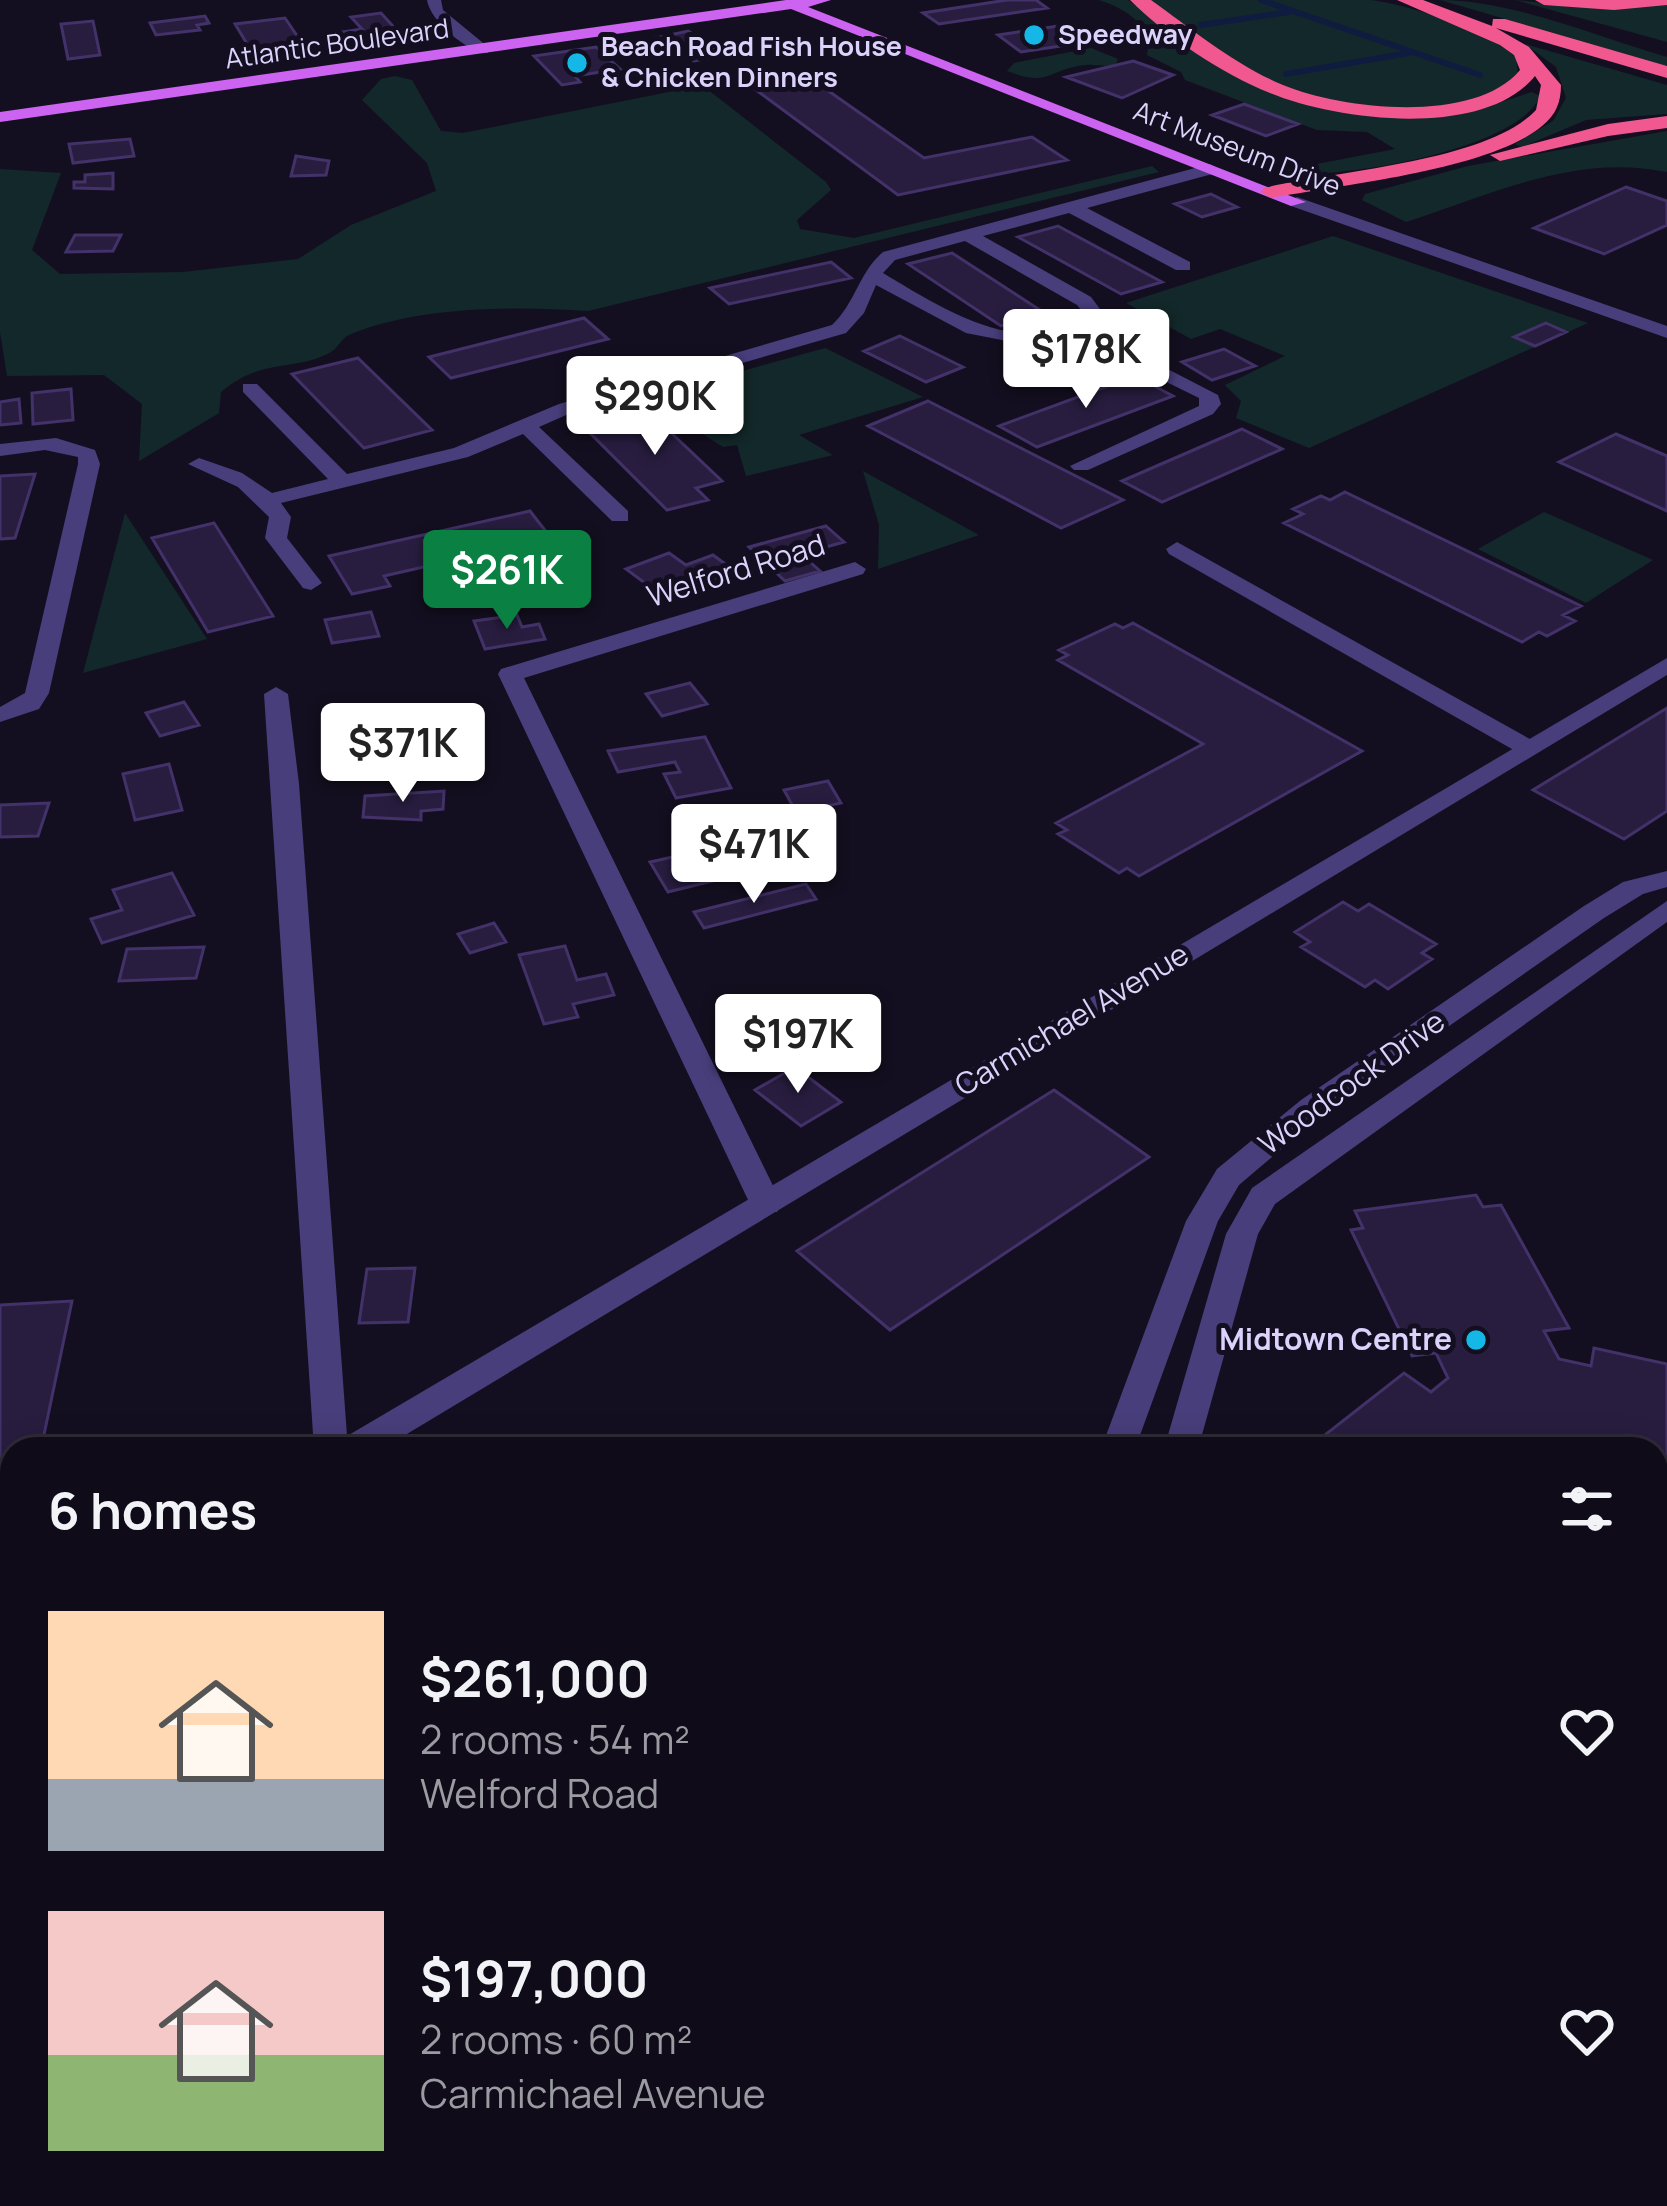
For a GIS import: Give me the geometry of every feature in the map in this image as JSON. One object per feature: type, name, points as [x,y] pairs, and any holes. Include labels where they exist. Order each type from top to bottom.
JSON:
[{"type":"highway","points":[[1139,0],[1253,77],[1336,106],[1407,112],[1493,100],[1527,78],[1530,70],[1522,52]]},
{"type":"highway","points":[[1271,192],[1474,149],[1525,129],[1543,115],[1552,95],[1545,76],[1522,52],[1489,32],[1406,0]]},
{"type":"highway","points":[[1421,0],[1667,72]]},
{"type":"highway","points":[[1487,0],[1667,52]]},
{"type":"highway","points":[[1544,0],[1614,5],[1667,0]]},
{"type":"highway","points":[[1298,202],[1572,138],[1667,122]]},
{"type":"main road","name":"Atlantic Boulevard","points":[[0,100],[722,0]]},
{"type":"main road","name":"Atlantic Boulevard","points":[[0,117],[824,0]]},
{"type":"main road","name":"Art Museum Drive","points":[[790,2],[1298,202]]},
{"type":"street","points":[[434,0],[436,12],[483,50]]},
{"type":"street","points":[[269,500],[460,453],[524,424],[838,329],[854,319],[872,274],[889,256],[1210,169]]},
{"type":"street","name":"Art Museum Drive","points":[[1298,202],[1667,332]]},
{"type":"street","points":[[1070,206],[1184,266]]},
{"type":"street","points":[[966,234],[1084,301],[1096,317],[1077,330]]},
{"type":"street","points":[[872,274],[983,336],[1077,330],[1208,395],[1211,404],[1206,410],[1081,466]]},
{"type":"street","points":[[250,388],[343,482]]},
{"type":"street","points":[[524,424],[620,516]]},
{"type":"street","points":[[0,450],[58,443],[88,454],[37,693],[30,704],[0,715]]},
{"type":"street","points":[[199,464],[241,477],[269,500],[280,517],[276,538],[311,584]]},
{"type":"street","points":[[1177,549],[1528,748]]},
{"type":"street","name":"Welford Road","points":[[766,1204],[510,674],[855,569]]},
{"type":"street","name":"Carmichael Avenue","points":[[374,1437],[1667,665]]},
{"type":"street","points":[[276,694],[330,1437]]},
{"type":"street","name":"Woodcock Drive","points":[[1122,1437],[1199,1227],[1228,1177],[1312,1107],[1594,912],[1633,887],[1667,880]]},
{"type":"street","name":"Woodcock Drive","points":[[1184,1437],[1242,1234],[1263,1196],[1667,909]]},
{"type":"green space","points":[[1099,0],[1128,0],[1237,73],[1342,109],[1479,109],[1532,92],[1540,96],[1525,115],[1461,147],[1376,167],[1275,172],[1395,149],[1367,132],[1317,130],[1185,80],[1181,72],[1147,55],[1146,35],[1135,19]]},
{"type":"green space","points":[[1149,0],[1387,3],[1487,37],[1516,56],[1518,76],[1492,92],[1428,108],[1394,110],[1325,101],[1266,79]]},
{"type":"green space","points":[[1440,0],[1496,6],[1554,21],[1667,57],[1667,66]]},
{"type":"green space","points":[[1515,0],[1606,9],[1667,3],[1667,42]]},
{"type":"green space","points":[[1525,44],[1667,85],[1667,114],[1586,120],[1522,147],[1515,144],[1553,121],[1566,98],[1556,67]]},
{"type":"green space","points":[[1091,48],[1118,59],[1116,64],[1073,67],[1041,78],[1007,71],[1014,63]]},
{"type":"green space","points":[[381,79],[412,80],[441,131],[463,133],[684,89],[707,89],[826,182],[831,190],[797,220],[800,229],[854,238],[1152,166],[1159,172],[588,311],[468,310],[378,325],[348,335],[318,358],[264,369],[236,381],[221,392],[219,413],[139,461],[142,404],[104,375],[7,376],[0,332],[0,169],[61,173],[32,250],[60,274],[183,272],[298,259],[351,225],[436,191],[427,163],[362,100]]},
{"type":"green space","points":[[1667,131],[1667,172],[1600,168],[1567,172],[1406,222],[1362,200],[1365,194],[1468,166]]},
{"type":"green space","points":[[1333,236],[1588,323],[1309,448],[1236,418],[1241,401],[1225,385],[1285,356],[1220,329],[1191,339],[1126,303]]},
{"type":"green space","points":[[825,348],[923,397],[799,435],[833,455],[746,476],[737,445],[723,447],[646,398]]},
{"type":"green space","points":[[863,471],[979,535],[878,569],[879,525]]},
{"type":"green space","points":[[1544,512],[1653,560],[1586,603],[1478,549]]},
{"type":"green space","points":[[125,513],[207,639],[83,673]]},
{"type":"building","points":[[1036,0],[1047,8],[939,24],[923,13]]},
{"type":"building","points":[[381,13],[399,33],[349,40],[342,32],[362,29],[351,17]]},
{"type":"building","points":[[205,16],[209,23],[197,25],[200,30],[156,35],[150,23]]},
{"type":"building","points":[[285,18],[304,46],[252,52],[235,24]]},
{"type":"building","points":[[93,21],[100,55],[68,59],[61,24]]},
{"type":"building","points":[[1058,26],[1081,43],[1021,52],[998,35]]},
{"type":"building","points":[[688,31],[726,55],[694,61],[656,38]]},
{"type":"building","name":"Beach Road Fish House & Chicken Dinners","points":[[596,47],[620,69],[575,76],[580,82],[562,85],[534,56]]},
{"type":"building","points":[[1133,61],[1173,75],[1122,98],[1066,77]]},
{"type":"building","points":[[800,71],[924,158],[1032,137],[1067,160],[898,195],[744,81]]},
{"type":"building","points":[[1244,104],[1298,124],[1266,136],[1212,115]]},
{"type":"building","points":[[130,139],[134,156],[73,163],[69,144]]},
{"type":"building","points":[[296,156],[329,161],[326,175],[291,176]]},
{"type":"building","points":[[113,173],[113,189],[74,188],[74,182],[85,182],[85,175]]},
{"type":"building","points":[[1626,187],[1667,201],[1667,225],[1604,254],[1534,228]]},
{"type":"building","points":[[1211,194],[1237,207],[1202,217],[1175,204]]},
{"type":"building","points":[[1058,226],[1162,282],[1121,294],[1018,237]]},
{"type":"building","points":[[75,235],[121,235],[113,251],[66,252]]},
{"type":"building","points":[[952,253],[1046,314],[1001,326],[908,264]]},
{"type":"building","points":[[831,262],[851,278],[729,304],[710,288]]},
{"type":"building","points":[[584,318],[608,339],[451,378],[429,357]]},
{"type":"building","points":[[1546,323],[1566,332],[1535,346],[1514,337]]},
{"type":"building","points":[[900,336],[963,367],[926,382],[864,351]]},
{"type":"building","points":[[1224,349],[1255,366],[1212,380],[1182,362]]},
{"type":"building","points":[[358,358],[432,430],[364,448],[292,374]]},
{"type":"building","points":[[1135,376],[1173,396],[1037,447],[999,426]]},
{"type":"building","points":[[71,389],[73,420],[33,424],[32,393]]},
{"type":"building","points":[[19,399],[21,423],[0,425],[0,402]]},
{"type":"building","points":[[928,401],[1123,500],[1061,528],[868,426]]},
{"type":"building","points":[[647,410],[722,481],[696,488],[708,500],[667,510],[582,425]]},
{"type":"building","points":[[1242,429],[1282,449],[1162,502],[1122,481]]},
{"type":"building","points":[[1616,434],[1667,456],[1667,511],[1559,462]]},
{"type":"building","points":[[35,474],[15,538],[0,539],[0,476]]},
{"type":"building","points":[[1345,492],[1581,606],[1563,615],[1575,621],[1547,636],[1539,632],[1522,642],[1284,523],[1303,514],[1293,509],[1321,496],[1330,500]]},
{"type":"building","points":[[530,511],[551,538],[384,576],[390,586],[352,594],[329,556]]},
{"type":"building","points":[[214,523],[273,616],[208,632],[152,538]]},
{"type":"building","points":[[826,526],[844,542],[801,554],[820,571],[785,581],[749,547]]},
{"type":"building","points":[[669,553],[686,565],[713,555],[735,571],[665,598],[626,569]]},
{"type":"building","points":[[371,612],[379,636],[332,643],[325,620]]},
{"type":"building","points":[[517,615],[522,627],[539,624],[545,639],[485,649],[474,621]]},
{"type":"building","points":[[1133,623],[1362,751],[1139,876],[1127,868],[1119,873],[1058,834],[1067,830],[1056,823],[1203,744],[1058,660],[1068,655],[1059,650],[1115,624],[1123,628]]},
{"type":"building","points":[[690,683],[707,704],[662,716],[646,694]]},
{"type":"building","points":[[184,702],[199,725],[160,736],[146,713]]},
{"type":"building","points":[[1667,708],[1667,811],[1624,839],[1533,790]]},
{"type":"building","points":[[705,737],[731,788],[676,798],[664,774],[680,772],[675,762],[618,772],[608,751]]},
{"type":"building","points":[[169,764],[182,810],[135,820],[123,774]]},
{"type":"building","points":[[828,781],[841,803],[796,812],[784,790]]},
{"type":"building","points":[[444,791],[443,809],[421,811],[421,820],[363,817],[365,796]]},
{"type":"building","points":[[49,803],[38,836],[0,837],[0,805]]},
{"type":"building","points":[[718,823],[749,872],[668,892],[650,862],[686,854],[674,834]]},
{"type":"building","points":[[172,873],[194,915],[102,943],[91,919],[122,910],[113,890]]},
{"type":"building","points":[[806,884],[816,899],[704,928],[694,912]]},
{"type":"building","points":[[1343,902],[1358,911],[1369,904],[1436,944],[1422,953],[1432,959],[1388,989],[1375,980],[1365,987],[1301,947],[1310,942],[1295,932]]},
{"type":"building","points":[[494,923],[506,942],[470,953],[458,934]]},
{"type":"building","points":[[565,946],[577,980],[606,974],[614,995],[573,1004],[578,1017],[544,1024],[519,955]]},
{"type":"building","points":[[204,947],[196,978],[119,981],[127,949]]},
{"type":"building","points":[[795,1067],[841,1102],[801,1126],[755,1090]]},
{"type":"building","points":[[1054,1090],[1149,1157],[890,1330],[797,1251]]},
{"type":"building","name":"Midtown Centre","points":[[1476,1195],[1483,1207],[1501,1205],[1569,1328],[1544,1331],[1559,1359],[1591,1366],[1594,1348],[1667,1364],[1667,1437],[1322,1437],[1404,1373],[1431,1392],[1448,1378],[1436,1353],[1412,1356],[1351,1230],[1363,1228],[1355,1211]]},
{"type":"building","points":[[415,1268],[408,1322],[359,1323],[367,1269]]},
{"type":"building","points":[[72,1301],[44,1437],[0,1437],[0,1305]]},
{"type":"waterway","points":[[1261,0],[1480,75]]},
{"type":"waterway","points":[[1201,25],[1289,12]]},
{"type":"waterway","points":[[1286,74],[1409,53]]},
{"type":"place","name":"Speedway","points":[[1034,35]]},
{"type":"place","name":"Beach Road Fish House & Chicken Dinners","points":[[577,63]]},
{"type":"place","name":"Midtown Centre","points":[[1476,1340]]}]
